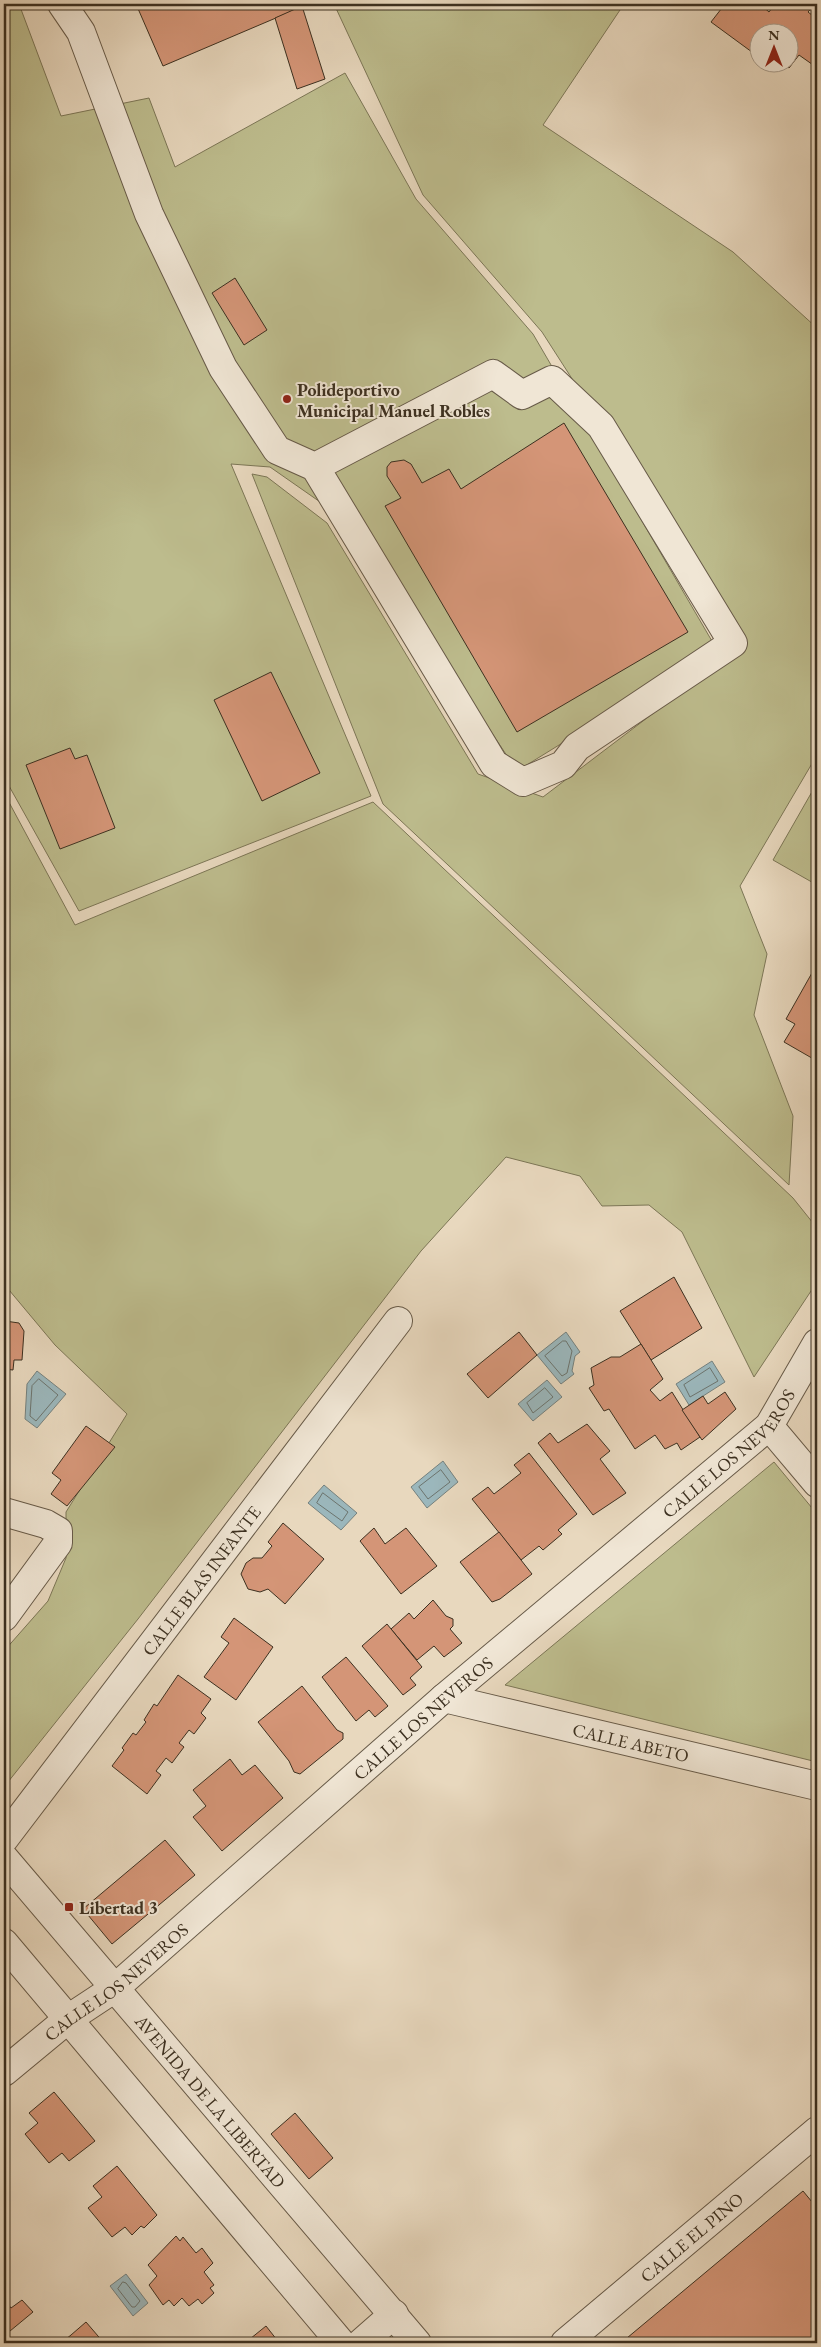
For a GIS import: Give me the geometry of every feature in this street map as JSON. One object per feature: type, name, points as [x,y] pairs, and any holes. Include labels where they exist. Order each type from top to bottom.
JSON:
[{"type":"street","points":[[62,4],[81,32],[149,214],[223,368],[277,450],[315,467],[494,764],[523,782],[563,765],[577,747],[733,644],[601,426],[552,380],[522,395],[493,374],[315,467]]},
{"type":"street","name":"CALLE BLAS INFANTE","points":[[4,1839],[398,1321]]},
{"type":"street","name":"CALLE LOS NEVEROS","points":[[4,2072],[68,2019],[115,1988],[444,1698],[769,1426],[817,1343]]},
{"type":"street","points":[[769,1426],[817,1483]]},
{"type":"street","points":[[4,1512],[46,1524],[58,1532],[58,1543],[4,1617]]},
{"type":"street","name":"CALLE ABETO","points":[[444,1698],[817,1786]]},
{"type":"street","name":"AVENIDA DE LA LIBERTAD","points":[[4,1858],[417,2343]]},
{"type":"street","points":[[4,1943],[341,2343]]},
{"type":"street","name":"CALLE EL PINO","points":[[565,2343],[817,2131]]},
{"type":"street","points":[[361,2343],[394,2314]]},
{"type":"shaded area","name":"Polideportivo Municipal Manuel Robles","points":[[4,4],[19,4],[61,116],[149,98],[175,167],[345,73],[416,199],[533,334],[716,648],[517,771],[356,527],[270,467],[231,464],[371,796],[79,911],[4,777]]},
{"type":"shaded area","points":[[334,4],[624,4],[543,125],[733,252],[817,328],[817,755],[740,886],[767,954],[754,1015],[793,1116],[789,1185],[383,804],[252,474],[267,477],[327,523],[478,774],[543,797],[743,645],[542,332],[423,195]]},
{"type":"shaded area","points":[[817,783],[817,885],[773,860]]},
{"type":"shaded area","points":[[4,793],[75,925],[373,802],[793,1198],[817,1228],[817,1282],[754,1377],[682,1232],[649,1205],[602,1206],[580,1176],[506,1157],[421,1251],[138,1619],[4,1787],[4,1651],[48,1601],[66,1558],[66,1512],[127,1414],[55,1345],[4,1284]]},
{"type":"shaded area","points":[[774,1462],[817,1514],[817,1762],[505,1685]]},
{"type":"water","points":[[566,1332],[580,1352],[575,1356],[572,1371],[574,1374],[561,1384],[537,1355]]},
{"type":"water","points":[[712,1361],[725,1382],[689,1405],[676,1384]]},
{"type":"water","points":[[37,1371],[66,1394],[37,1428],[25,1419],[27,1384]]},
{"type":"water","points":[[547,1380],[562,1397],[533,1421],[518,1404]]},
{"type":"water","points":[[443,1461],[458,1482],[427,1508],[411,1487]]},
{"type":"water","points":[[324,1485],[357,1513],[341,1530],[308,1503]]},
{"type":"water","points":[[126,2274],[148,2303],[133,2316],[110,2286]]},
{"type":"building","points":[[136,4],[294,4],[297,9],[163,66]]},
{"type":"building","points":[[725,4],[760,4],[769,12],[775,4],[815,4],[808,12],[817,19],[817,65],[816,67],[799,55],[798,56],[798,22],[748,22],[748,49],[711,22]]},
{"type":"building","points":[[302,6],[325,79],[297,89],[275,18]]},
{"type":"building","points":[[235,278],[267,330],[244,345],[212,293]]},
{"type":"building","points":[[564,423],[688,632],[517,732],[385,506],[401,498],[387,476],[387,467],[391,462],[404,460],[411,464],[422,483],[449,469],[461,489]]},
{"type":"building","points":[[271,672],[320,773],[262,801],[214,700]]},
{"type":"building","points":[[70,748],[75,759],[87,755],[115,828],[60,849],[26,765]]},
{"type":"building","points":[[817,964],[817,1061],[784,1042],[795,1024],[786,1019]]},
{"type":"building","points":[[674,1277],[702,1328],[651,1360],[620,1311]]},
{"type":"building","points":[[4,1313],[5,1321],[19,1323],[24,1331],[22,1360],[14,1360],[13,1370],[4,1369]]},
{"type":"building","points":[[519,1332],[537,1355],[488,1398],[467,1374]]},
{"type":"building","points":[[641,1344],[663,1379],[650,1390],[660,1401],[672,1392],[700,1437],[681,1450],[677,1443],[665,1449],[655,1435],[635,1449],[609,1409],[604,1411],[589,1388],[594,1385],[591,1368],[611,1357],[620,1357]]},
{"type":"building","points":[[725,1392],[736,1409],[702,1440],[682,1410],[703,1396],[708,1404]]},
{"type":"building","points":[[587,1424],[610,1451],[600,1459],[626,1493],[593,1515],[538,1443],[550,1433],[558,1443]]},
{"type":"building","points":[[86,1426],[115,1447],[67,1506],[51,1494],[61,1480],[52,1473]]},
{"type":"building","points":[[529,1453],[577,1514],[558,1530],[562,1534],[543,1550],[539,1546],[521,1560],[472,1499],[488,1487],[494,1494],[521,1473],[514,1465]]},
{"type":"building","points":[[283,1523],[324,1559],[285,1604],[268,1589],[260,1592],[248,1589],[241,1574],[246,1563],[253,1558],[262,1558],[272,1546],[268,1542]]},
{"type":"building","points":[[374,1528],[385,1544],[406,1528],[437,1566],[401,1594],[360,1541]]},
{"type":"building","points":[[499,1532],[532,1574],[500,1599],[492,1602],[460,1562]]},
{"type":"building","points":[[433,1600],[446,1616],[453,1619],[453,1626],[450,1629],[462,1643],[444,1657],[434,1646],[417,1660],[391,1629],[409,1613],[414,1619]]},
{"type":"building","points":[[234,1618],[273,1647],[236,1700],[204,1677],[229,1643],[221,1637]]},
{"type":"building","points":[[387,1624],[422,1667],[410,1678],[416,1685],[403,1695],[362,1646]]},
{"type":"building","points":[[346,1657],[388,1706],[375,1717],[369,1710],[356,1721],[322,1677]]},
{"type":"building","points":[[178,1675],[211,1699],[201,1713],[206,1718],[194,1734],[189,1730],[179,1743],[184,1747],[172,1763],[166,1758],[156,1771],[161,1775],[147,1794],[112,1766],[124,1750],[122,1748],[133,1733],[136,1735],[146,1722],[144,1720],[154,1704],[157,1706]]},
{"type":"building","points":[[302,1686],[337,1730],[343,1733],[343,1739],[300,1774],[294,1772],[289,1761],[258,1722]]},
{"type":"building","points":[[230,1759],[242,1775],[255,1765],[283,1798],[222,1851],[193,1817],[206,1806],[193,1790]]},
{"type":"building","points":[[165,1840],[195,1875],[112,1944],[83,1909]]},
{"type":"building","points":[[54,2092],[95,2141],[69,2161],[62,2153],[49,2163],[25,2134],[38,2123],[29,2113]]},
{"type":"building","points":[[295,2113],[333,2158],[309,2179],[271,2134]]},
{"type":"building","points":[[117,2166],[157,2215],[144,2228],[141,2226],[132,2235],[125,2227],[112,2237],[88,2208],[102,2197],[93,2186]]},
{"type":"building","points":[[803,2191],[817,2208],[817,2343],[621,2343]]},
{"type":"building","points":[[176,2236],[180,2241],[183,2237],[196,2253],[202,2248],[213,2263],[204,2272],[214,2285],[210,2288],[214,2293],[202,2304],[198,2299],[189,2306],[182,2298],[174,2306],[169,2300],[163,2305],[149,2285],[157,2276],[148,2265]]},
{"type":"building","points":[[4,2299],[11,2308],[22,2300],[33,2312],[4,2336]]},
{"type":"building","points":[[86,2322],[104,2343],[61,2343],[71,2335]]},
{"type":"building","points":[[266,2326],[277,2340],[273,2343],[245,2343]]},
{"type":"place","name":"Polideportivo Municipal Manuel Robles","points":[[287,399]]},
{"type":"place","name":"Libertad 3","points":[[69,1907]]}]
